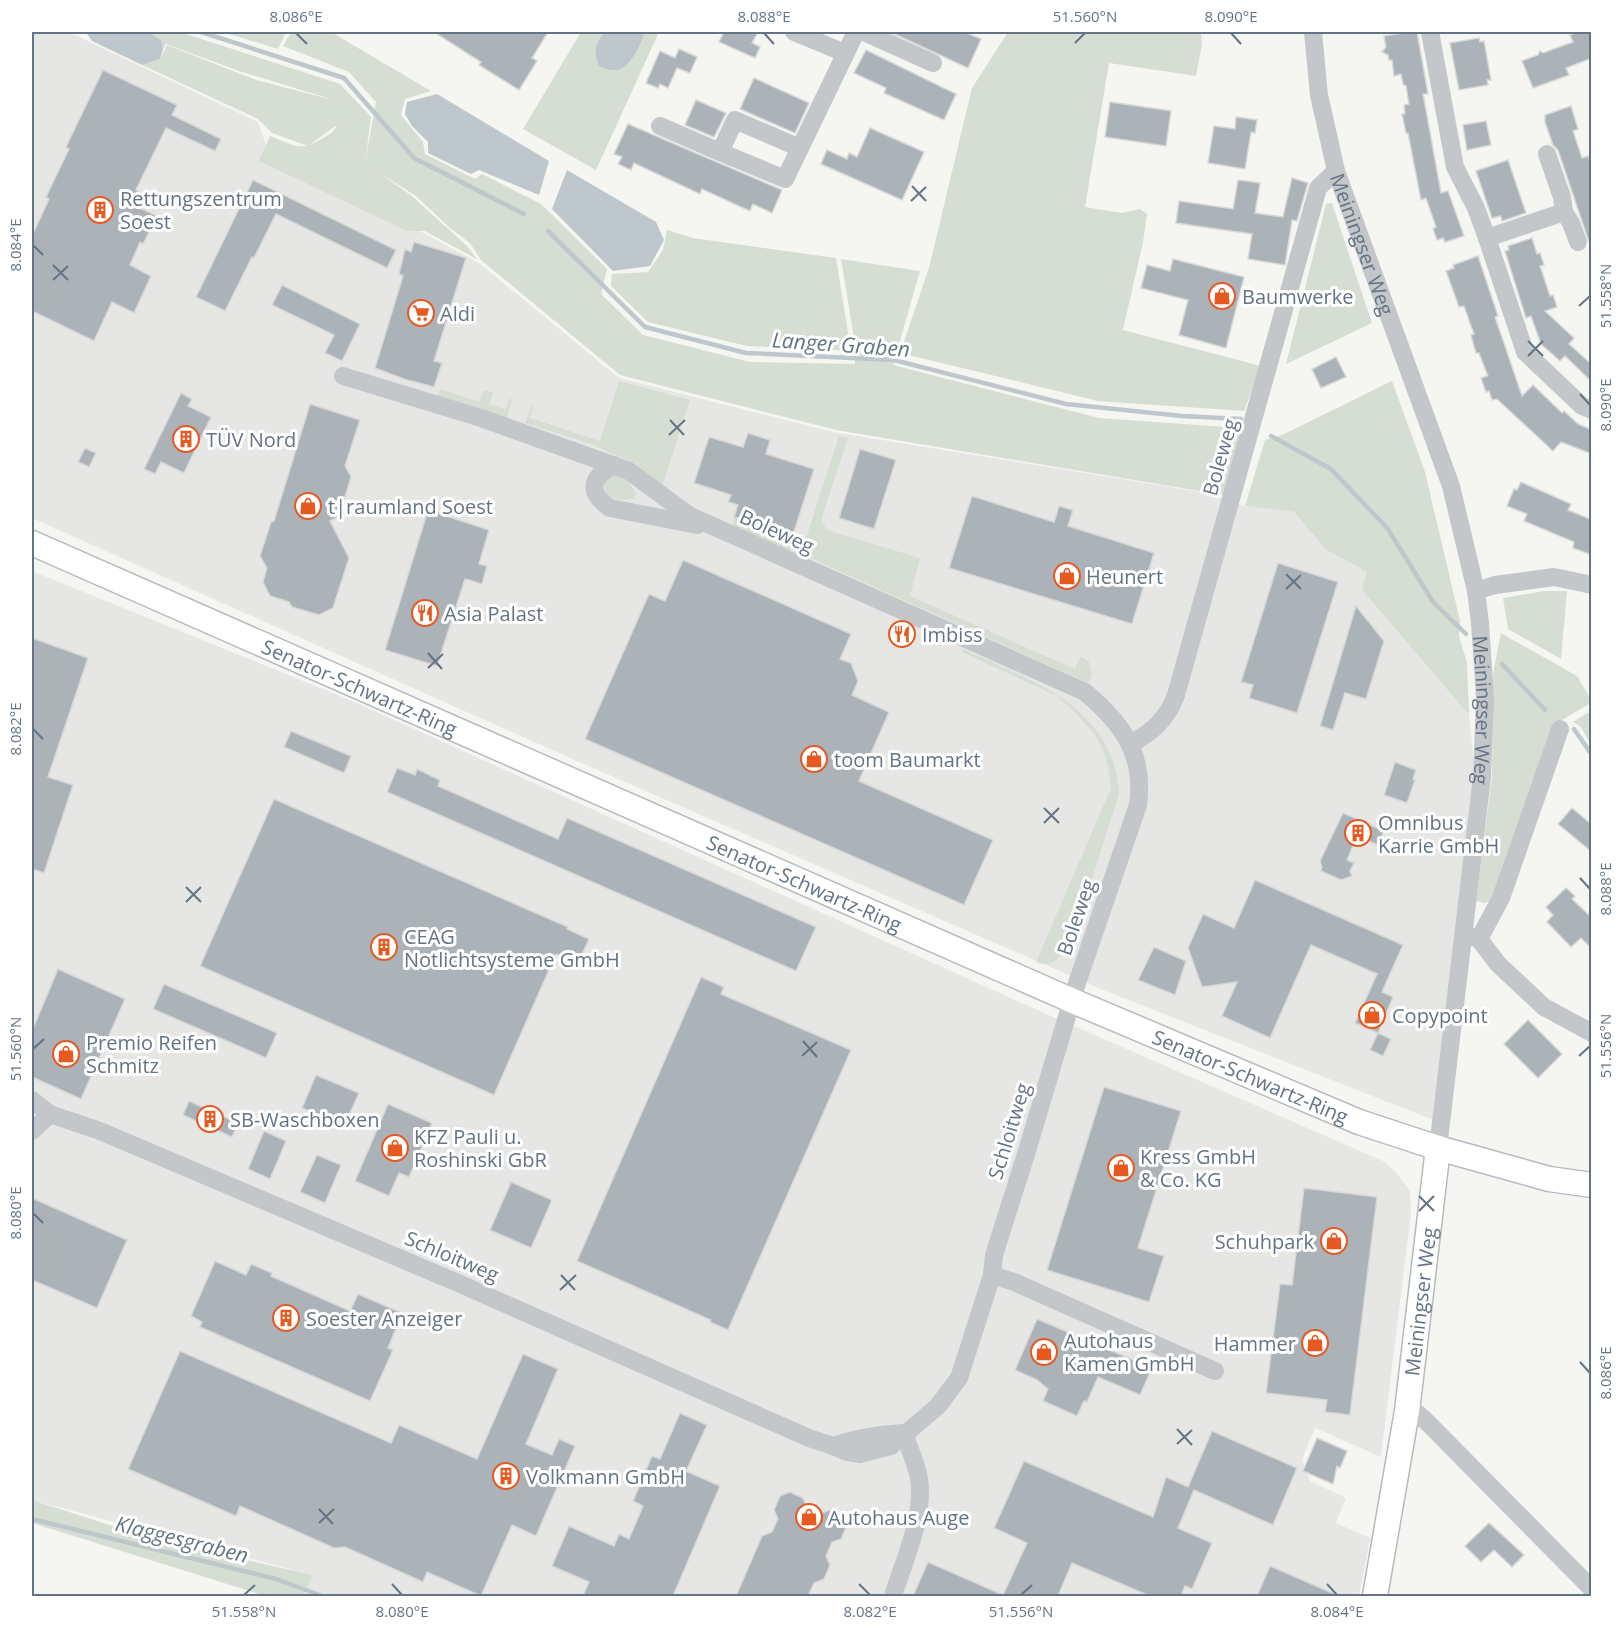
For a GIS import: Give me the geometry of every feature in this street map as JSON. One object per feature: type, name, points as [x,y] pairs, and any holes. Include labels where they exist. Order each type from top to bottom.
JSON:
[{"type":"main road","name":"Senator-Schwartz-Ring","points":[[32,543],[1073,1000],[1359,1122],[1438,1148],[1549,1179],[1592,1185]]},
{"type":"main road","name":"Meiningser Weg","points":[[1375,1596],[1407,1411],[1438,1148]]},
{"type":"street","points":[[794,32],[844,53]]},
{"type":"street","points":[[660,126],[785,179],[856,32]]},
{"type":"street","points":[[864,32],[933,63]]},
{"type":"street","name":"Meiningser Weg","points":[[1313,32],[1319,95],[1336,171],[1452,486],[1476,591],[1485,698],[1472,937],[1438,1148]]},
{"type":"street","points":[[1430,32],[1455,167],[1476,208],[1525,352],[1582,406],[1592,410]]},
{"type":"street","points":[[720,152],[735,120],[800,148]]},
{"type":"street","points":[[1547,154],[1562,197],[1564,212],[1578,242]]},
{"type":"street","name":"Boleweg","points":[[1130,744],[1157,726],[1170,712],[1318,188],[1336,171]]},
{"type":"street","points":[[1487,238],[1564,212]]},
{"type":"street","name":"Boleweg","points":[[343,376],[481,418],[629,471],[690,516],[879,602],[1061,680],[1085,692],[1107,710],[1130,744],[1136,759],[1140,778],[1138,805],[1073,1000]]},
{"type":"street","name":"Boleweg","points":[[614,465],[602,471],[596,479],[594,489],[599,501],[610,508],[716,528]]},
{"type":"street","points":[[1476,591],[1495,585],[1554,577],[1592,585]]},
{"type":"street","name":"Meiningser Weg","points":[[1472,937],[1501,898],[1560,729]]},
{"type":"street","points":[[1472,937],[1544,1007],[1592,1033]]},
{"type":"street","name":"Schloitweg","points":[[32,1100],[50,1114],[100,1131],[458,1283],[809,1438],[847,1452],[860,1454],[891,1446],[934,1410],[950,1393],[959,1378],[992,1275],[994,1256],[1073,1000]]},
{"type":"street","points":[[32,1131],[50,1114]]},
{"type":"street","points":[[992,1275],[1014,1282],[1215,1371]]},
{"type":"street","points":[[1407,1411],[1418,1414],[1428,1423],[1592,1589]]},
{"type":"street","points":[[893,1596],[920,1501],[919,1478],[904,1433]]},
{"type":"shaded area","points":[[32,32],[63,32],[75,35],[258,122],[266,145],[347,192],[479,263],[619,378],[833,432],[1202,492],[1245,506],[1294,512],[1325,549],[1367,572],[1362,590],[1469,715],[1476,780],[1436,1121],[1103,990],[577,761],[32,518]]},
{"type":"shaded area","points":[[86,32],[149,32],[161,40],[163,49],[160,59],[142,65],[92,41]]},
{"type":"shaded area","points":[[149,32],[180,32],[340,84],[371,117],[365,163],[376,102],[349,72],[283,46],[291,32],[331,32],[431,91],[405,99],[401,115],[423,142],[425,154],[475,179],[482,174],[541,204],[607,269],[601,294],[643,335],[750,362],[855,364],[855,344],[841,259],[920,271],[893,365],[1099,418],[1226,427],[1244,432],[1224,495],[836,430],[620,375],[481,260],[470,243],[450,228],[416,196],[381,174],[413,197],[466,245],[478,260],[425,231],[407,231],[259,161],[270,136],[292,145],[307,146],[272,133],[258,119],[142,65],[160,59],[167,45],[256,80],[337,101],[236,70],[166,44],[163,49],[161,40]],"holes":[[[337,125],[330,134],[310,145]]]},
{"type":"shaded area","points":[[223,32],[286,32],[278,49]]},
{"type":"shaded area","points":[[581,32],[659,32],[596,170],[523,129]]},
{"type":"shaded area","points":[[605,32],[645,32],[629,62],[624,67],[613,70],[599,66],[596,56],[597,44]]},
{"type":"shaded area","points":[[1008,32],[1201,32],[1202,44],[1196,76],[1109,63],[1085,207],[1121,213],[1140,209],[1147,214],[1123,330],[1261,366],[1244,411],[1098,401],[900,353],[929,268],[972,88]]},
{"type":"shaded area","points":[[437,94],[549,161],[539,195],[479,170],[471,174],[428,153],[428,142],[412,126],[405,114],[407,102]]},
{"type":"shaded area","points":[[567,170],[656,222],[664,240],[650,266],[613,271],[552,209]]},
{"type":"shaded area","points":[[1332,203],[1372,323],[1286,364],[1326,204]]},
{"type":"shaded area","points":[[667,230],[693,238],[836,258],[851,351],[747,346],[648,322],[611,286],[612,274],[648,272],[663,250]]},
{"type":"shaded area","points":[[619,381],[690,400],[662,487],[636,464],[591,444],[525,423],[531,407],[534,406],[530,418],[600,441]]},
{"type":"shaded area","points":[[1392,381],[1425,472],[1460,621],[1459,637],[1467,662],[1469,715],[1362,590],[1367,572],[1325,549],[1294,512],[1245,506],[1265,440],[1282,435]]},
{"type":"shaded area","points":[[441,389],[479,402],[484,390],[493,393],[489,405],[506,409],[510,398],[512,400],[507,418],[438,396]]},
{"type":"shaded area","points":[[839,436],[848,438],[821,520],[827,530],[920,558],[910,596],[1075,669],[1081,656],[1089,662],[1092,675],[1088,683],[801,554]]},
{"type":"shaded area","points":[[618,475],[631,486],[636,495],[633,499],[614,498],[605,489],[603,484],[608,478]]},
{"type":"shaded area","points":[[734,518],[794,537],[790,551],[732,526]]},
{"type":"shaded area","points":[[32,571],[350,700],[1035,1009],[1383,1161],[1396,1172],[1410,1191],[1411,1213],[1381,1457],[1315,1428],[1302,1459],[1310,1481],[1346,1498],[1336,1523],[1370,1538],[1359,1596],[303,1596],[312,1575],[32,1500]]},
{"type":"shaded area","points":[[1544,591],[1567,591],[1561,659],[1508,629],[1503,598]]},
{"type":"shaded area","points":[[1501,633],[1577,676],[1590,698],[1589,704],[1552,726],[1492,900],[1485,903],[1476,901],[1492,776],[1493,673]]},
{"type":"shaded area","points":[[963,649],[1041,685],[1065,700],[1085,717],[1102,738],[1114,764],[1119,794],[1076,929],[1066,949],[1050,963],[1036,962],[1111,788],[1104,752],[1095,735],[1057,696],[962,652]]},
{"type":"shaded area","points":[[1591,711],[1591,745],[1580,726],[1573,722]]},
{"type":"shaded area","points":[[32,1500],[153,1539],[313,1575],[303,1596],[266,1596],[32,1523]]},
{"type":"building","points":[[434,32],[548,32],[532,58],[537,61],[519,90],[479,65],[481,62]]},
{"type":"building","points":[[724,32],[758,32],[752,43],[760,47],[755,58],[719,42]]},
{"type":"building","points":[[890,32],[964,32],[981,39],[968,68]]},
{"type":"building","points":[[1417,32],[1428,94],[1423,94],[1441,193],[1448,191],[1464,236],[1445,242],[1443,238],[1437,240],[1433,229],[1436,227],[1426,198],[1421,200],[1402,114],[1405,114],[1404,105],[1409,104],[1406,86],[1403,84],[1401,74],[1394,76],[1392,60],[1389,60],[1388,55],[1382,52],[1386,47],[1384,36]]},
{"type":"building","points":[[1592,32],[1592,58],[1566,68],[1569,75],[1533,88],[1522,61],[1538,55],[1540,51],[1543,53],[1573,42],[1570,35]]},
{"type":"building","points":[[1479,38],[1480,42],[1484,41],[1491,80],[1487,80],[1488,85],[1459,90],[1450,43]]},
{"type":"building","points":[[679,49],[697,57],[690,73],[677,68],[668,88],[660,84],[658,88],[646,83],[660,51],[675,58]]},
{"type":"building","points":[[866,50],[956,94],[944,120],[884,93],[886,88],[854,73]]},
{"type":"building","name":"Rettungszentrum Soest","points":[[103,70],[177,105],[172,115],[221,139],[215,151],[166,128],[136,190],[138,191],[132,204],[157,216],[143,244],[140,242],[130,265],[151,276],[134,313],[112,302],[94,341],[32,311],[32,236],[49,199],[46,197],[69,149],[66,147]]},
{"type":"building","points":[[754,78],[809,103],[795,133],[740,109]]},
{"type":"building","points":[[696,100],[726,113],[714,137],[685,125]]},
{"type":"building","points":[[1110,102],[1171,111],[1166,146],[1105,137]]},
{"type":"building","points":[[1571,106],[1578,129],[1573,131],[1582,158],[1588,156],[1592,166],[1592,241],[1589,242],[1558,150],[1553,145],[1545,122],[1545,115]]},
{"type":"building","points":[[1236,117],[1257,120],[1255,133],[1251,132],[1245,169],[1208,163],[1214,126],[1235,129]]},
{"type":"building","points":[[1486,121],[1491,145],[1467,150],[1463,125]]},
{"type":"building","points":[[628,124],[782,190],[772,213],[753,204],[750,211],[702,189],[700,194],[634,163],[631,170],[618,164],[622,157],[614,154]]},
{"type":"building","points":[[870,128],[924,152],[902,200],[821,164],[827,150],[847,159],[849,153],[857,157]]},
{"type":"building","points":[[1508,160],[1526,213],[1502,221],[1501,216],[1492,218],[1476,171]]},
{"type":"building","points":[[1292,178],[1308,183],[1297,221],[1292,220],[1285,265],[1248,259],[1252,234],[1176,223],[1179,201],[1233,209],[1238,180],[1260,183],[1255,213],[1283,217]]},
{"type":"building","points":[[253,180],[396,250],[387,268],[276,214],[225,311],[196,297]]},
{"type":"building","points":[[1532,238],[1537,254],[1540,253],[1544,265],[1540,266],[1550,296],[1553,295],[1557,307],[1545,311],[1574,338],[1569,344],[1592,365],[1592,382],[1565,356],[1560,361],[1541,344],[1531,316],[1526,318],[1505,251],[1509,250],[1508,246]]},
{"type":"building","name":"Aldi","points":[[414,242],[466,258],[434,361],[442,363],[434,387],[375,368],[403,276],[399,274],[405,249],[411,252]]},
{"type":"building","points":[[1478,256],[1498,316],[1495,317],[1522,396],[1533,385],[1562,413],[1564,411],[1578,424],[1592,430],[1592,454],[1561,442],[1553,451],[1497,399],[1492,400],[1489,391],[1486,392],[1481,378],[1488,376],[1479,353],[1476,353],[1471,335],[1474,334],[1464,306],[1459,307],[1446,271],[1454,268],[1453,265]]},
{"type":"building","points":[[1173,259],[1244,277],[1226,348],[1179,335],[1188,300],[1141,288],[1147,265],[1170,271]]},
{"type":"building","points":[[282,285],[360,324],[342,361],[325,353],[334,335],[272,305]]},
{"type":"building","points":[[1336,357],[1346,377],[1321,388],[1312,369]]},
{"type":"building","name":"TÜV Nord","points":[[181,393],[192,399],[188,406],[211,417],[184,473],[161,462],[155,474],[144,469]]},
{"type":"building","name":"t|raumland Soest","points":[[310,404],[360,420],[345,466],[351,477],[339,516],[330,521],[349,558],[333,608],[319,615],[292,607],[289,602],[270,596],[263,582],[267,568],[260,556],[271,522],[274,521]]},
{"type":"building","points":[[748,433],[770,440],[766,454],[814,469],[793,535],[734,517],[738,505],[728,502],[731,495],[694,483],[709,437],[743,447]]},
{"type":"building","points":[[85,448],[96,453],[89,467],[78,462]]},
{"type":"building","points":[[860,449],[896,460],[874,529],[839,518]]},
{"type":"building","points":[[1521,482],[1571,504],[1568,510],[1592,520],[1592,555],[1573,548],[1574,542],[1524,521],[1527,514],[1507,506],[1514,489],[1517,490]]},
{"type":"building","points":[[972,496],[1054,522],[1059,506],[1073,510],[1068,526],[1154,553],[1132,624],[949,568]]},
{"type":"building","name":"Asia Palast","points":[[428,510],[489,530],[479,564],[487,566],[482,584],[465,579],[437,666],[385,650]]},
{"type":"building","points":[[683,560],[851,634],[840,659],[851,663],[858,681],[852,695],[889,712],[859,781],[993,840],[964,905],[585,739],[649,594],[665,601]]},
{"type":"building","points":[[1278,563],[1338,582],[1297,713],[1249,698],[1253,685],[1241,682]]},
{"type":"building","points":[[1356,606],[1384,641],[1366,699],[1345,693],[1333,730],[1320,726]]},
{"type":"building","points":[[32,638],[88,658],[48,777],[73,785],[44,873],[32,869]]},
{"type":"building","points":[[291,731],[351,756],[344,773],[284,747]]},
{"type":"building","points":[[1395,762],[1416,770],[1407,803],[1384,795]]},
{"type":"building","points":[[397,768],[415,775],[417,769],[440,780],[438,786],[558,839],[567,818],[816,927],[796,971],[387,792]]},
{"type":"building","name":"CEAG Notlichtsysteme GmbH","points":[[274,799],[568,927],[567,929],[589,939],[578,963],[556,954],[494,1095],[200,966]]},
{"type":"building","points":[[1572,808],[1592,825],[1592,852],[1558,824]]},
{"type":"building","name":"Omnibus Karrie GmbH","points":[[1343,813],[1384,831],[1378,845],[1357,836],[1347,860],[1354,863],[1350,871],[1352,876],[1341,880],[1321,871],[1320,861]]},
{"type":"building","points":[[1255,880],[1403,945],[1382,992],[1393,997],[1378,1033],[1355,1023],[1377,974],[1311,945],[1270,1038],[1222,1016],[1237,982],[1202,987],[1188,948],[1203,914],[1234,928]]},
{"type":"building","points":[[1566,888],[1575,896],[1572,899],[1592,918],[1592,949],[1581,938],[1571,947],[1547,922],[1553,915],[1546,907]]},
{"type":"building","points":[[1154,947],[1186,961],[1175,995],[1138,980]]},
{"type":"building","name":"Premio Reifen Schmitz","points":[[58,969],[125,999],[81,1099],[32,1077],[32,1031]]},
{"type":"building","points":[[701,977],[724,987],[721,994],[851,1050],[728,1330],[710,1322],[711,1320],[577,1261]]},
{"type":"building","points":[[164,984],[277,1033],[266,1058],[153,1009]]},
{"type":"building","points":[[1528,1020],[1562,1054],[1538,1078],[1504,1044]]},
{"type":"building","points":[[1378,1033],[1391,1039],[1383,1056],[1370,1050]]},
{"type":"building","points":[[316,1075],[359,1093],[344,1126],[302,1108]]},
{"type":"building","name":"Kress GmbH & Co. KG","points":[[1104,1087],[1181,1111],[1138,1248],[1164,1256],[1149,1302],[1047,1270]]},
{"type":"building","name":"SB-Waschboxen","points":[[189,1101],[238,1123],[232,1137],[183,1115]]},
{"type":"building","name":"KFZ Pauli u. Roshinski GbR","points":[[388,1104],[432,1123],[409,1177],[399,1173],[389,1196],[355,1181]]},
{"type":"building","points":[[264,1131],[286,1141],[270,1179],[248,1169]]},
{"type":"building","points":[[317,1155],[341,1165],[325,1203],[300,1192]]},
{"type":"building","points":[[511,1182],[552,1200],[531,1248],[490,1230]]},
{"type":"building","points":[[1304,1188],[1377,1197],[1350,1415],[1325,1412],[1327,1400],[1266,1393],[1280,1284],[1292,1285]]},
{"type":"building","points":[[32,1198],[127,1240],[97,1308],[32,1280]]},
{"type":"building","points":[[215,1261],[246,1275],[251,1264],[272,1273],[271,1276],[350,1311],[358,1294],[402,1313],[388,1348],[393,1350],[370,1401],[200,1327],[202,1322],[191,1316]]},
{"type":"building","points":[[1037,1319],[1152,1368],[1140,1395],[1098,1377],[1087,1402],[1084,1401],[1077,1416],[1043,1401],[1048,1389],[1037,1380],[1015,1370]]},
{"type":"building","points":[[180,1351],[391,1443],[399,1425],[477,1459],[523,1354],[558,1369],[526,1444],[552,1455],[559,1439],[575,1446],[536,1536],[512,1525],[481,1596],[427,1572],[423,1582],[345,1547],[334,1548],[240,1506],[236,1516],[128,1469]]},
{"type":"building","points":[[680,1413],[707,1425],[686,1471],[720,1486],[673,1596],[583,1596],[589,1582],[552,1566],[569,1526],[614,1546],[619,1534],[629,1539],[643,1506],[633,1501],[652,1456],[660,1459]]},
{"type":"building","points":[[1212,1431],[1297,1468],[1273,1525],[1194,1490],[1178,1528],[1212,1543],[1192,1589],[1185,1586],[1181,1596],[1150,1596],[1072,1563],[1058,1596],[913,1596],[928,1562],[1003,1595],[1027,1543],[994,1528],[1024,1461],[1153,1517],[1166,1477],[1188,1487]]},
{"type":"building","points":[[1317,1438],[1347,1451],[1340,1468],[1337,1466],[1333,1484],[1303,1471]]},
{"type":"building","points":[[790,1492],[803,1498],[807,1508],[820,1514],[830,1510],[843,1516],[847,1525],[841,1539],[832,1542],[826,1556],[830,1565],[824,1579],[814,1583],[808,1596],[736,1596],[762,1536],[772,1532],[778,1519],[774,1510],[780,1496]]},
{"type":"building","points":[[1489,1523],[1524,1555],[1512,1567],[1494,1550],[1481,1562],[1465,1546]]},
{"type":"building","points":[[1270,1566],[1339,1596],[1257,1596]]},
{"type":"waterway","name":"Langer Graben","points":[[201,32],[344,78],[414,158],[524,214]]},
{"type":"waterway","name":"Langer Graben","points":[[548,231],[645,327],[746,353],[894,360],[1066,404],[1182,416],[1241,419]]},
{"type":"waterway","name":"Langer Graben","points":[[1271,436],[1331,469],[1388,529],[1433,602],[1466,634]]},
{"type":"waterway","name":"Langer Graben","points":[[1502,664],[1545,710]]},
{"type":"waterway","name":"Langer Graben","points":[[1574,729],[1592,755]]},
{"type":"waterway","name":"Klaggesgraben","points":[[32,1519],[276,1579],[322,1596]]},
{"type":"place","name":"Rettungszentrum Soest","points":[[100,210]]},
{"type":"place","name":"Baumwerke","points":[[1222,296]]},
{"type":"place","name":"Aldi","points":[[421,313]]},
{"type":"place","name":"TÜV Nord","points":[[186,439]]},
{"type":"place","name":"t|raumland Soest","points":[[308,506]]},
{"type":"place","name":"Heunert","points":[[1067,576]]},
{"type":"place","name":"Asia Palast","points":[[425,613]]},
{"type":"place","name":"Imbiss","points":[[902,634]]},
{"type":"place","name":"toom Baumarkt","points":[[814,759]]},
{"type":"place","name":"Omnibus Karrie GmbH","points":[[1358,833]]},
{"type":"place","name":"CEAG Notlichtsysteme GmbH","points":[[384,947]]},
{"type":"place","name":"Copypoint","points":[[1372,1015]]},
{"type":"place","name":"Premio Reifen Schmitz","points":[[66,1054]]},
{"type":"place","name":"SB-Waschboxen","points":[[210,1119]]},
{"type":"place","name":"KFZ Pauli u. Roshinski GbR","points":[[395,1148]]},
{"type":"place","name":"Kress GmbH & Co. KG","points":[[1121,1168]]},
{"type":"place","name":"Schuhpark","points":[[1334,1241]]},
{"type":"place","name":"Soester Anzeiger","points":[[286,1318]]},
{"type":"place","name":"Hammer","points":[[1315,1343]]},
{"type":"place","name":"Autohaus Kamen GmbH","points":[[1044,1352]]},
{"type":"place","name":"Volkmann GmbH","points":[[506,1476]]},
{"type":"place","name":"Autohaus Auge","points":[[809,1517]]}]
